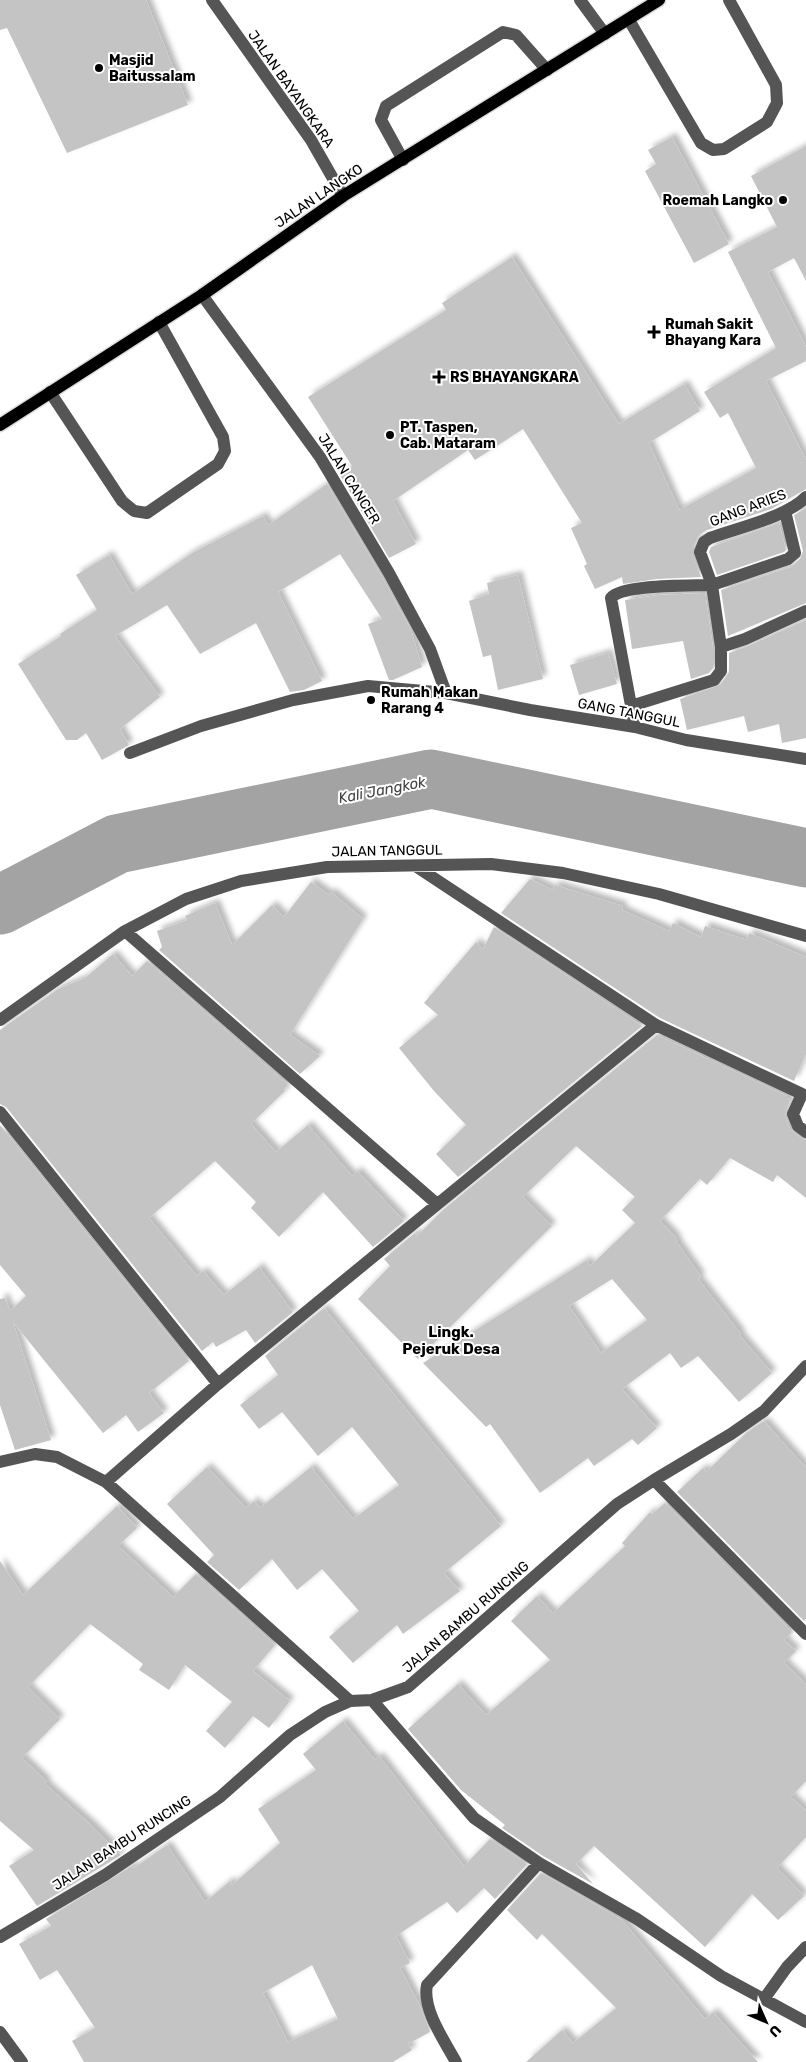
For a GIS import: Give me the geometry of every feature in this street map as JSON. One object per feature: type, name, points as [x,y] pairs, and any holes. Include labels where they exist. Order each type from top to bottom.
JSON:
[{"type":"main road","name":"JALAN LANGKO","points":[[0,425],[202,295],[343,196],[659,0]]},
{"type":"street","name":"JALAN BAYANGKARA","points":[[212,0],[311,140],[343,196]]},
{"type":"street","points":[[580,0],[605,34]]},
{"type":"street","points":[[628,20],[701,143],[713,150],[724,149],[767,122],[777,103],[776,85],[729,0]]},
{"type":"street","points":[[403,160],[382,120],[386,106],[503,32],[516,35],[547,70]]},
{"type":"street","name":"JALAN CANCER","points":[[202,295],[320,457],[390,572],[430,649],[446,693]]},
{"type":"street","points":[[50,392],[122,501],[134,511],[147,513],[218,464],[226,451],[223,437],[159,322]]},
{"type":"street","name":"GANG ARIES","points":[[631,706],[714,680],[721,671],[721,647],[712,585],[700,552],[704,542],[710,538],[785,512],[801,503],[806,497]]},
{"type":"street","points":[[635,727],[611,598],[617,593],[640,588],[712,585],[788,559],[795,553],[785,512]]},
{"type":"street","points":[[721,647],[745,639],[806,611]]},
{"type":"street","name":"GANG TANGGUL","points":[[130,753],[201,726],[293,700],[368,686],[446,693],[530,710],[635,727],[686,740],[806,759]]},
{"type":"street","name":"JALAN TANGGUL","points":[[0,1020],[125,930],[186,899],[241,881],[327,867],[492,864],[564,873],[659,894],[806,936]]},
{"type":"street","points":[[417,866],[656,1025],[804,1088],[793,1114],[798,1126],[806,1132]]},
{"type":"street","points":[[125,930],[437,1204]]},
{"type":"street","points":[[106,1482],[218,1384],[656,1025]]},
{"type":"street","points":[[0,1112],[218,1384]]},
{"type":"street","name":"JALAN BAMBU RUNCING","points":[[0,1937],[105,1875],[220,1797],[290,1735],[325,1712],[350,1701],[372,1700],[408,1687],[617,1504],[731,1434],[764,1411],[806,1366]]},
{"type":"street","points":[[0,1462],[35,1454],[57,1457],[106,1482],[350,1701]]},
{"type":"street","points":[[654,1480],[806,1634]]},
{"type":"street","points":[[372,1700],[474,1818],[539,1863],[637,1919],[721,1976],[806,2022]]},
{"type":"street","points":[[456,2062],[427,2006],[425,1994],[427,1985],[539,1863]]},
{"type":"street","points":[[764,1999],[806,1946]]},
{"type":"street","points":[[0,2032],[22,2062]]},
{"type":"building","name":"Masjid Baitussalam","points":[[0,0],[146,0],[188,105],[67,153],[7,28],[0,30]]},
{"type":"building","points":[[672,137],[729,244],[694,263],[645,171],[656,164],[648,150]]},
{"type":"building","points":[[806,146],[806,281],[794,258],[768,272],[806,347],[806,361],[766,381],[806,460],[806,489],[771,509],[707,530],[699,535],[692,549],[692,554],[701,577],[657,579],[623,584],[622,577],[595,589],[584,566],[587,564],[571,528],[582,523],[523,429],[475,460],[468,450],[393,501],[416,544],[389,558],[340,475],[352,466],[308,397],[446,310],[442,303],[512,257],[619,424],[684,384],[700,411],[649,443],[679,510],[756,468],[728,413],[720,418],[704,392],[776,348],[728,252],[777,227],[751,176]]},
{"type":"building","points":[[327,484],[411,630],[422,667],[389,680],[368,624],[382,619],[340,554],[278,592],[322,681],[304,690],[290,692],[256,623],[200,654],[167,605],[115,636],[160,697],[120,729],[129,745],[102,760],[86,733],[77,740],[66,740],[18,664],[97,610],[76,575],[109,555],[132,594],[192,553],[263,516],[268,525]]},
{"type":"building","points":[[806,508],[806,603],[728,636],[721,590],[791,567],[800,559],[803,551],[794,515]]},
{"type":"building","points":[[779,523],[786,550],[784,552],[717,575],[709,552],[711,547]]},
{"type":"building","points":[[518,575],[543,679],[498,690],[491,655],[483,657],[469,601],[489,594],[487,583]]},
{"type":"building","points":[[705,593],[713,648],[713,668],[709,673],[691,679],[683,641],[632,649],[625,600],[659,595]]},
{"type":"building","points":[[806,620],[806,738],[782,743],[779,724],[748,732],[744,716],[687,730],[680,699],[720,685],[729,672],[729,653]]},
{"type":"building","points":[[608,653],[617,684],[579,695],[570,665]]},
{"type":"building","points":[[530,879],[553,890],[555,885],[623,906],[622,910],[669,931],[673,923],[701,937],[705,926],[747,940],[749,933],[806,957],[806,1054],[794,1081],[660,1018],[501,913]]},
{"type":"building","points":[[311,882],[329,895],[331,892],[363,919],[290,1035],[320,1056],[300,1074],[159,950],[162,947],[157,931],[187,920],[185,916],[215,903],[232,945],[272,905],[284,917]]},
{"type":"building","points":[[494,927],[642,1026],[458,1177],[436,1154],[466,1125],[434,1091],[399,1048],[438,1015],[424,1003],[476,942],[483,949]]},
{"type":"building","points":[[113,954],[132,976],[147,961],[288,1085],[284,1089],[285,1091],[251,1124],[276,1152],[308,1125],[352,1176],[357,1171],[404,1221],[373,1247],[323,1192],[279,1237],[251,1208],[256,1202],[215,1161],[149,1218],[197,1276],[203,1271],[224,1295],[259,1267],[293,1312],[255,1343],[246,1330],[216,1347],[213,1342],[202,1351],[6,1107],[0,1104],[0,1030],[58,989],[85,978]]},
{"type":"building","points":[[657,1035],[787,1096],[790,1100],[785,1114],[790,1129],[806,1140],[806,1198],[777,1175],[773,1182],[730,1158],[707,1185],[700,1179],[660,1221],[677,1239],[676,1241],[701,1277],[698,1279],[741,1334],[740,1336],[772,1373],[739,1402],[698,1356],[681,1368],[670,1353],[622,1389],[657,1428],[638,1445],[632,1439],[594,1466],[588,1458],[540,1493],[490,1424],[486,1427],[423,1363],[587,1260],[590,1266],[635,1223],[622,1210],[635,1197],[576,1146],[523,1197],[552,1226],[418,1359],[358,1299],[390,1266],[384,1259],[415,1233],[417,1236],[443,1210]],"holes":[[[612,1279],[647,1320],[601,1353],[569,1306]]]},
{"type":"building","points":[[0,1125],[189,1361],[149,1393],[164,1413],[138,1432],[126,1415],[103,1433],[13,1322],[51,1440],[15,1450],[0,1405],[0,1299],[5,1298],[10,1311],[26,1296],[0,1265]]},
{"type":"building","points":[[324,1308],[501,1526],[444,1573],[460,1591],[403,1634],[397,1625],[353,1663],[329,1637],[359,1611],[322,1569],[297,1590],[272,1559],[239,1590],[207,1562],[214,1555],[167,1504],[207,1467],[246,1508],[254,1501],[260,1508],[311,1467],[353,1519],[399,1485],[352,1427],[318,1456],[282,1412],[259,1429],[240,1405],[278,1375],[265,1356]]},
{"type":"building","points":[[764,1421],[806,1468],[806,1619],[804,1621],[677,1492],[703,1468],[706,1472],[747,1432]]},
{"type":"building","points":[[665,1503],[792,1632],[784,1640],[796,1651],[784,1663],[806,1684],[806,1781],[791,1797],[806,1811],[806,1837],[777,1868],[804,1896],[778,1920],[752,1894],[705,1947],[594,1846],[576,1864],[593,1884],[543,1856],[502,1828],[505,1825],[461,1790],[408,1729],[458,1684],[486,1715],[550,1660],[511,1621],[537,1596],[553,1613],[625,1546],[622,1543],[650,1512],[652,1514]]},
{"type":"building","points":[[117,1506],[137,1528],[118,1546],[173,1597],[196,1574],[275,1645],[253,1671],[290,1701],[269,1728],[253,1716],[225,1748],[206,1731],[232,1702],[185,1665],[169,1690],[139,1670],[143,1664],[90,1624],[28,1687],[60,1719],[22,1758],[47,1782],[45,1784],[121,1855],[37,1906],[9,1866],[34,1850],[0,1821],[0,1561],[23,1595]]},
{"type":"building","points":[[343,1721],[375,1760],[379,1756],[464,1866],[490,1839],[527,1864],[495,1899],[484,1888],[457,1913],[447,1902],[396,1936],[410,1963],[400,1968],[420,2006],[430,2032],[408,2044],[412,2050],[393,2062],[84,2062],[72,2041],[95,2028],[57,1970],[40,1980],[19,1944],[51,1926],[46,1919],[132,1866],[134,1868],[167,1845],[205,1902],[230,1881],[232,1885],[280,1843],[258,1809],[316,1770],[303,1754]],"holes":[[[312,1965],[338,2019],[288,2042],[263,1993]]]},
{"type":"building","points":[[541,1873],[622,1920],[705,2019],[713,2012],[758,2062],[526,2062],[562,2030],[573,2043],[616,2008],[542,1934],[537,1940],[507,1910]]},
{"type":"waterway","name":"Kali Jangkok","points":[[0,905],[117,844],[431,779],[806,858]]},
{"type":"place","name":"Masjid Baitussalam","points":[[99,68]]},
{"type":"place","name":"Roemah Langko","points":[[783,200]]},
{"type":"place","name":"Rumah Sakit Bhayang Kara","points":[[654,332]]},
{"type":"place","name":"RS BHAYANGKARA","points":[[439,377]]},
{"type":"place","name":"PT. Taspen, Cab. Mataram","points":[[390,435]]},
{"type":"place","name":"Rumah Makan Rarang 4","points":[[371,700]]},
{"type":"district","name":"Lingk. Pejeruk Desa","points":[[451,1340]]}]
